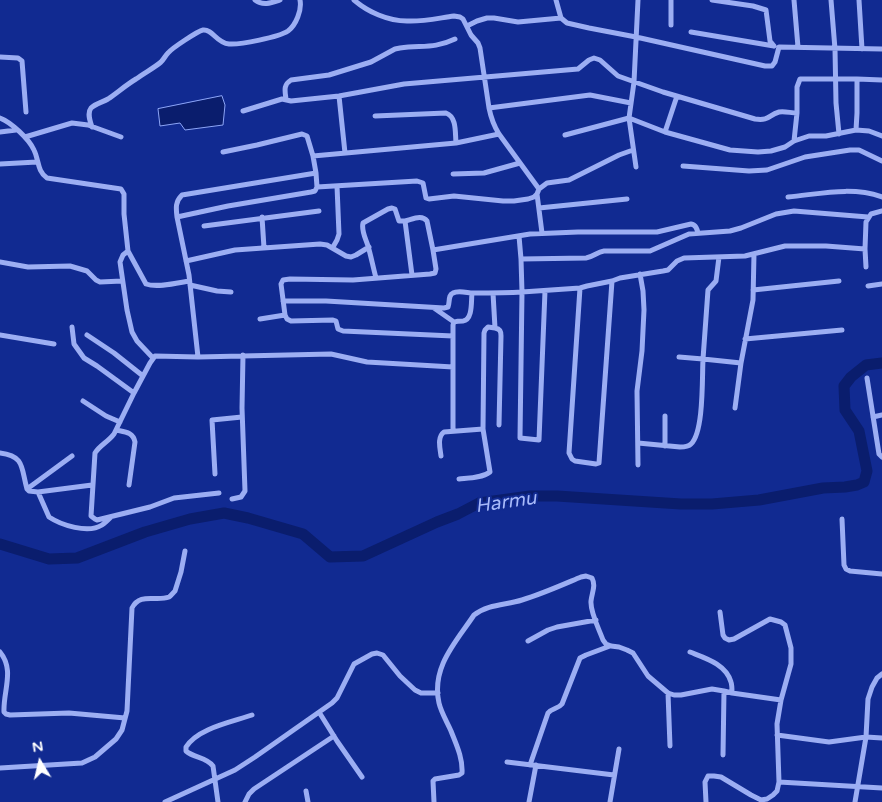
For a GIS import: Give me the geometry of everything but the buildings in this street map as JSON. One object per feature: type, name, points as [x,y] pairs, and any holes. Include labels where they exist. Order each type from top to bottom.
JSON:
[{"type":"street","points":[[255,0],[263,4],[280,0]]},
{"type":"street","points":[[92,127],[89,114],[92,108],[160,63],[171,50],[197,33],[206,30],[217,40],[229,44],[242,44],[282,34],[294,24],[300,12],[300,0]]},
{"type":"street","points":[[354,0],[369,10],[398,21],[408,22],[460,16],[463,19],[480,48],[491,118],[499,134],[538,191],[542,233]]},
{"type":"street","points":[[556,0],[561,18],[567,23],[765,66],[772,66],[775,62],[776,47]]},
{"type":"street","points":[[636,168],[628,118],[634,82],[638,0]]},
{"type":"street","points":[[670,25],[671,0]]},
{"type":"street","points":[[712,0],[753,6],[766,10],[770,42],[776,47]]},
{"type":"street","points":[[794,0],[798,47]]},
{"type":"street","points":[[831,0],[835,49],[836,103],[840,134]]},
{"type":"street","points":[[859,0],[862,49]]},
{"type":"street","points":[[467,26],[487,18],[518,22],[561,18]]},
{"type":"street","points":[[691,32],[776,47],[882,49]]},
{"type":"street","points":[[286,99],[285,87],[287,82],[291,80],[329,75],[371,62],[395,49],[434,46],[455,39]]},
{"type":"street","points":[[0,57],[18,58],[22,62],[26,112]]},
{"type":"street","points":[[243,110],[278,99],[291,100],[339,96],[404,84],[578,69],[594,58],[600,60],[618,76],[755,119],[763,120],[778,112],[797,113]]},
{"type":"street","points":[[794,141],[797,87],[800,79],[882,80]]},
{"type":"street","points":[[856,130],[857,79]]},
{"type":"street","points":[[489,108],[590,95],[631,103]]},
{"type":"street","points":[[339,96],[345,154]]},
{"type":"street","points":[[666,132],[677,96]]},
{"type":"street","points":[[375,116],[450,114],[454,119],[456,143]]},
{"type":"street","points":[[0,118],[7,121],[25,137],[33,148],[43,174],[47,178],[121,189],[124,194],[128,250],[144,283],[147,285],[189,283],[216,291],[231,292]]},
{"type":"street","points":[[565,135],[628,118],[666,132],[730,150],[758,152],[785,146],[809,136],[826,136],[856,130],[868,131],[882,136]]},
{"type":"street","points":[[25,137],[72,124],[92,127],[121,137]]},
{"type":"street","points":[[0,132],[16,130]]},
{"type":"street","points":[[178,217],[228,206],[311,192],[315,191],[317,187],[308,136],[302,134],[223,152]]},
{"type":"street","points":[[313,156],[456,143],[499,134]]},
{"type":"street","points":[[317,187],[420,181],[425,186],[426,198],[429,199],[454,196],[514,201],[534,197],[547,183],[568,180],[618,155],[633,150]]},
{"type":"street","points":[[683,166],[749,171],[767,170],[805,157],[850,150],[859,150],[882,161]]},
{"type":"street","points":[[0,164],[38,162]]},
{"type":"street","points":[[453,174],[484,173],[520,163]]},
{"type":"street","points":[[198,357],[177,202],[182,195],[316,173]]},
{"type":"street","points":[[333,247],[338,234],[337,186]]},
{"type":"street","points":[[788,197],[842,191],[867,193],[882,197]]},
{"type":"street","points":[[539,208],[627,199]]},
{"type":"street","points":[[376,278],[369,247],[362,229],[363,223],[392,208],[399,221],[425,218],[433,250],[435,272],[412,275],[353,280],[285,280],[281,284],[285,315],[291,321],[333,320],[336,321],[338,329],[343,331],[453,336]]},
{"type":"street","points":[[204,226],[320,210]]},
{"type":"street","points":[[521,259],[590,258],[604,251],[650,251],[681,237],[698,233],[730,231],[776,214],[794,211],[868,218]]},
{"type":"street","points":[[866,267],[864,249],[866,222],[871,214],[882,211]]},
{"type":"street","points":[[262,218],[264,248]]},
{"type":"street","points":[[405,221],[412,275]]},
{"type":"street","points":[[433,250],[542,233],[657,232],[694,224],[698,233]]},
{"type":"street","points":[[519,236],[522,292],[520,438],[540,440],[545,292]]},
{"type":"street","points":[[186,261],[234,250],[320,244],[333,247],[346,256],[351,257],[369,247]]},
{"type":"street","points":[[283,301],[326,301],[444,308],[450,304],[452,293],[456,292],[545,292],[580,288],[620,278],[668,270],[677,261],[690,257],[744,256],[796,245],[864,249]]},
{"type":"street","points":[[128,250],[120,262],[132,332],[137,341],[153,358]]},
{"type":"street","points":[[735,408],[745,339],[752,308],[754,254]]},
{"type":"street","points":[[638,443],[687,447],[692,444],[698,432],[708,290],[716,281],[719,257]]},
{"type":"street","points":[[0,262],[28,267],[70,266],[87,271],[100,282],[122,281]]},
{"type":"street","points":[[638,465],[637,391],[642,351],[644,310],[640,274]]},
{"type":"street","points":[[580,288],[570,453],[575,461],[596,464],[599,463],[612,281]]},
{"type":"street","points":[[753,290],[839,281]]},
{"type":"street","points":[[868,286],[882,284]]},
{"type":"street","points":[[454,322],[468,319],[472,293]]},
{"type":"street","points":[[494,293],[495,328]]},
{"type":"street","points":[[434,308],[454,322]]},
{"type":"street","points":[[260,319],[285,315]]},
{"type":"street","points":[[453,430],[454,322]]},
{"type":"street","points":[[72,327],[74,344],[84,358],[134,393]]},
{"type":"street","points":[[459,480],[484,476],[490,472],[483,429],[484,333],[488,327],[498,328],[502,336],[500,425]]},
{"type":"street","points":[[745,339],[842,330]]},
{"type":"street","points":[[87,334],[143,376]]},
{"type":"street","points":[[0,335],[54,344]]},
{"type":"street","points":[[219,493],[174,498],[150,507],[97,520],[91,517],[95,453],[110,439],[116,430],[153,358],[158,356],[331,354],[367,362],[453,367]]},
{"type":"street","points":[[232,499],[241,497],[245,491],[242,355]]},
{"type":"street","points":[[679,357],[741,363]]},
{"type":"street","points":[[867,378],[880,446],[879,454],[882,457]]},
{"type":"street","points":[[83,401],[106,416],[120,422]]},
{"type":"street","points":[[873,417],[882,415]]},
{"type":"street","points":[[665,416],[665,446]]},
{"type":"street","points":[[215,474],[212,420],[242,417]]},
{"type":"street","points":[[441,456],[441,434],[444,432],[483,429]]},
{"type":"street","points":[[116,430],[134,437],[135,442],[129,485]]},
{"type":"street","points":[[0,453],[14,456],[19,460],[27,489]]},
{"type":"street","points":[[27,489],[72,456]]},
{"type":"street","points":[[27,489],[38,492],[92,485]]},
{"type":"street","points":[[38,492],[49,517],[68,526],[78,528],[99,527],[111,517]]},
{"type":"street","points":[[842,519],[844,564],[846,569],[882,574]]},
{"type":"street","points":[[0,768],[82,763],[102,752],[116,739],[122,730],[127,711],[132,608],[140,600],[168,597],[173,594],[181,572],[185,551]]},
{"type":"street","points":[[434,802],[433,781],[459,775],[462,772],[457,746],[439,704],[438,676],[444,662],[474,615],[489,607],[524,600],[586,576],[594,581],[591,607],[603,640],[610,646]]},
{"type":"street","points":[[706,802],[705,782],[708,776],[721,777],[761,800],[773,796],[777,791],[780,782],[777,724],[781,700],[791,664],[791,648],[785,625],[781,622],[770,619],[729,640],[723,635],[720,612]]},
{"type":"street","points":[[528,641],[557,627],[596,620]]},
{"type":"street","points":[[530,765],[548,713],[562,704],[580,658],[610,646],[619,647],[633,653],[644,671],[668,693],[674,696],[712,689],[732,694],[781,700]]},
{"type":"street","points":[[0,652],[5,659],[7,667],[4,708],[6,714],[69,713],[125,718]]},
{"type":"street","points":[[690,652],[715,662],[722,668],[731,682],[732,694]]},
{"type":"street","points":[[164,802],[173,800],[235,770],[332,703],[337,698],[355,662],[372,654],[383,654],[400,676],[415,690],[421,693],[438,693]]},
{"type":"street","points":[[855,802],[866,737],[868,699],[877,678],[882,674]]},
{"type":"street","points":[[723,755],[724,691]]},
{"type":"street","points":[[668,693],[670,746]]},
{"type":"street","points":[[319,712],[362,776]]},
{"type":"street","points":[[218,802],[213,766],[201,757],[188,753],[185,749],[197,735],[209,729],[252,715]]},
{"type":"street","points":[[777,735],[830,742],[866,737],[882,738]]},
{"type":"street","points":[[244,802],[254,789],[334,736]]},
{"type":"street","points":[[610,802],[619,749]]},
{"type":"street","points":[[507,762],[614,775]]},
{"type":"street","points":[[529,802],[536,765]]},
{"type":"street","points":[[780,782],[882,788]]},
{"type":"street","points":[[306,790],[308,802]]},
{"type":"street","points":[[750,795],[750,802]]},
{"type":"shaded area","points":[[222,96],[225,105],[223,125],[185,130],[180,123],[160,126],[158,109]]},
{"type":"waterway","name":"Harmu","points":[[0,544],[49,559],[77,558],[145,532],[190,519],[224,513],[303,534],[330,557],[363,556],[479,503],[530,496],[557,496],[681,504],[712,504],[759,500],[823,488],[857,485],[864,482],[867,471],[859,431],[845,410],[844,386],[851,377],[866,365],[882,363]]}]
